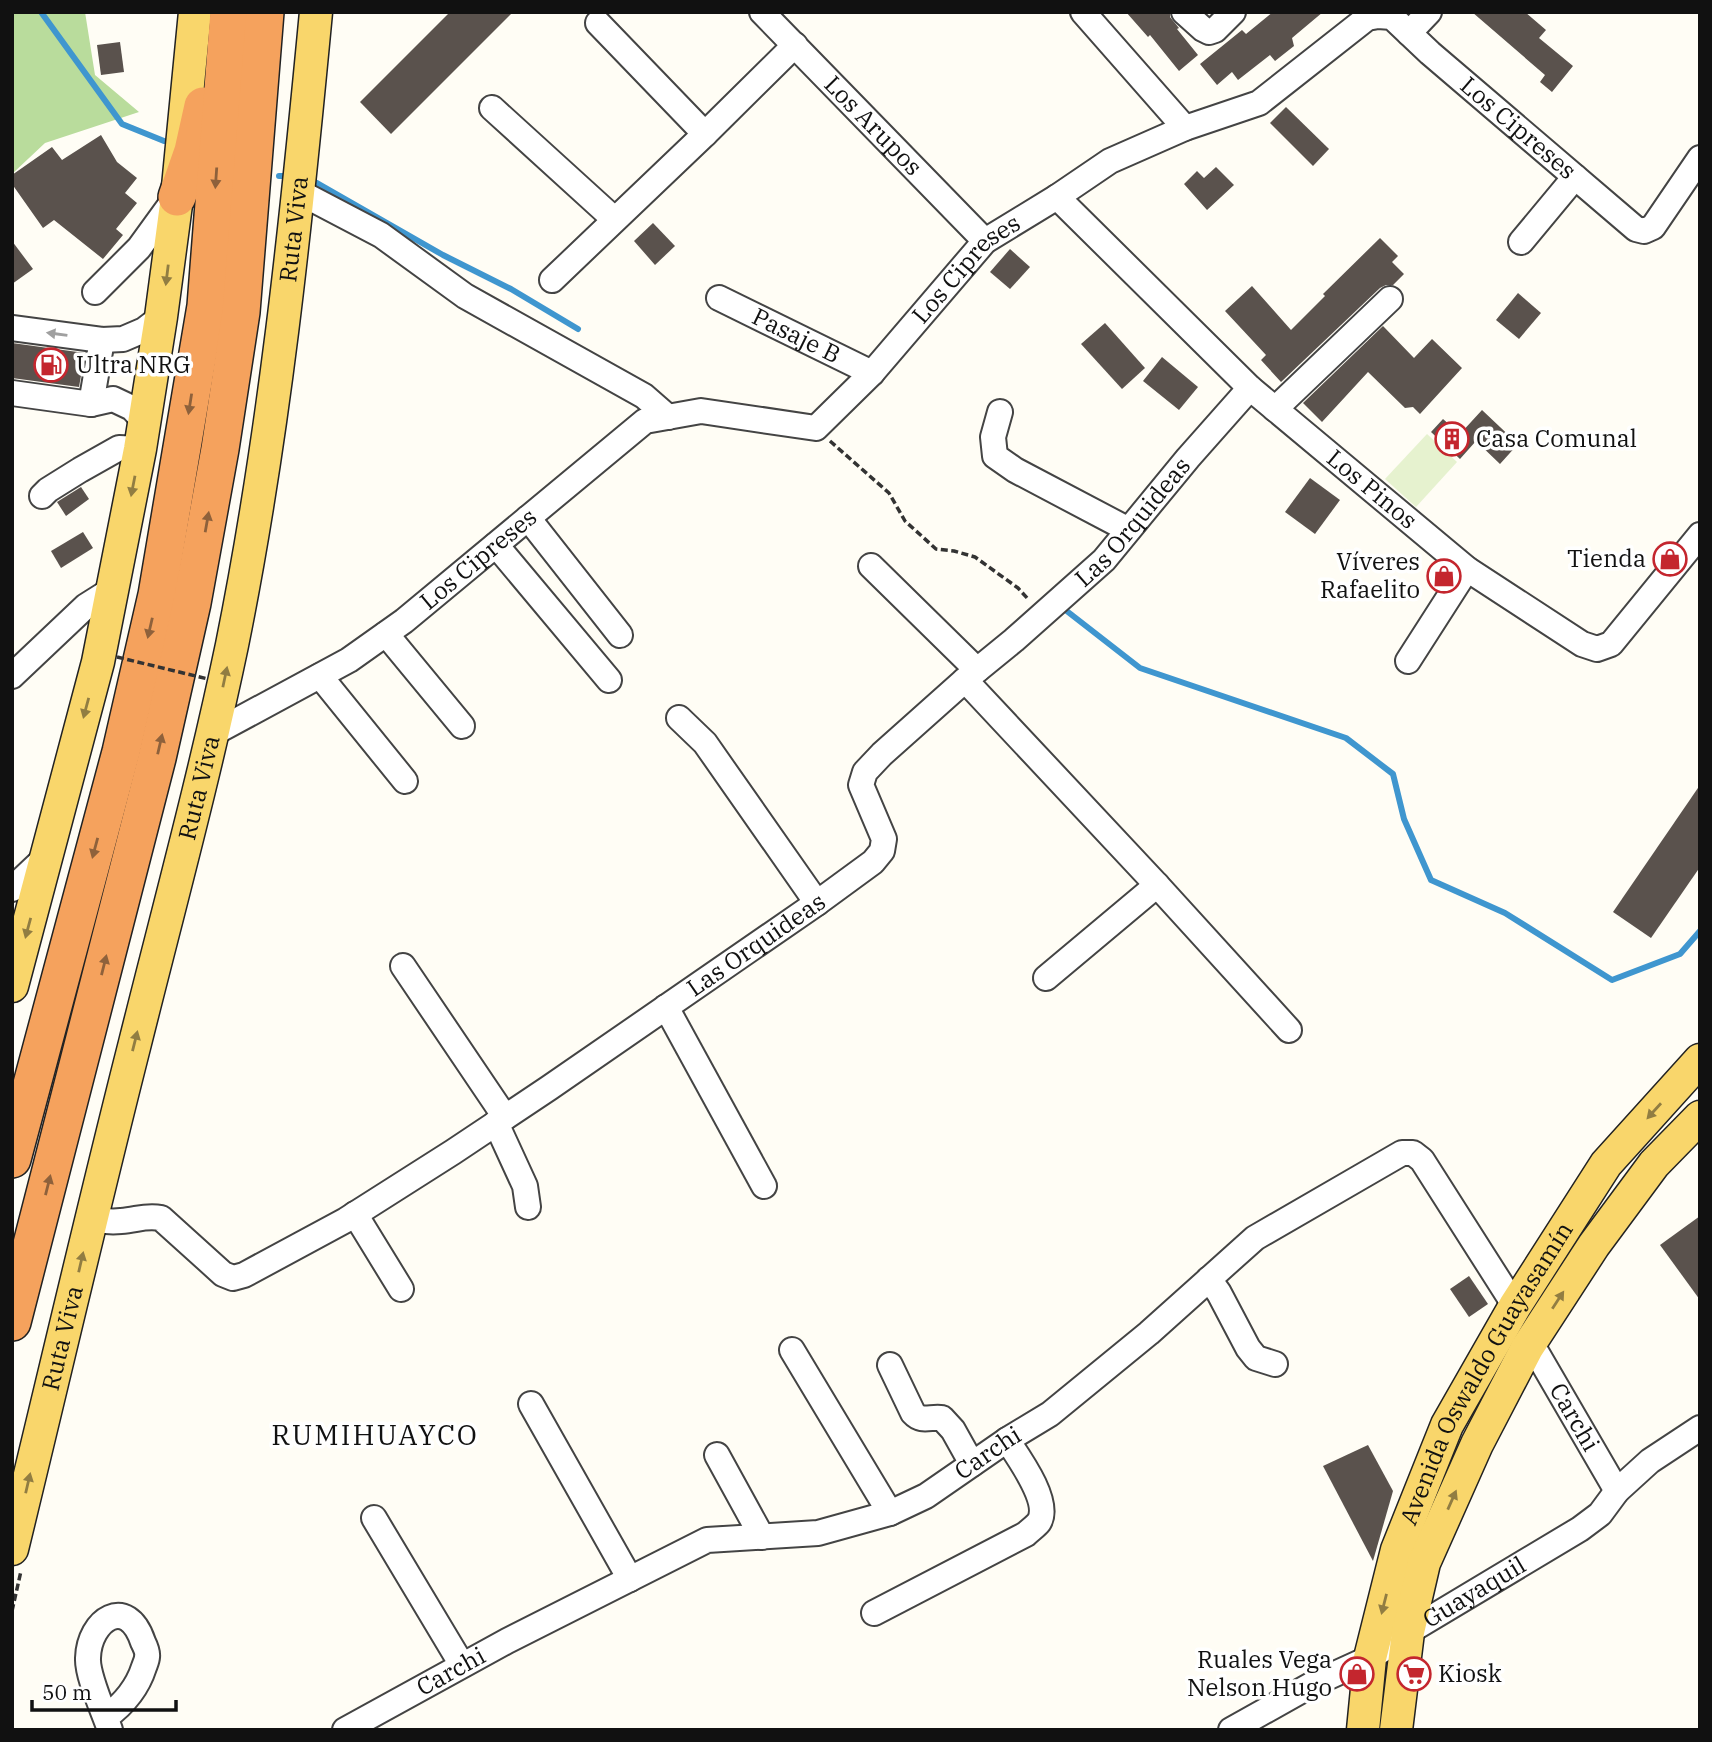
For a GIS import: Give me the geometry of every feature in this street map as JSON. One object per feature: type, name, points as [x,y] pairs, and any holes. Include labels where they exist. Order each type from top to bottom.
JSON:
[{"type":"highway","points":[[177,197],[193,151],[227,12]]},
{"type":"highway","points":[[12,1159],[121,752],[157,595],[206,306],[227,12]]},
{"type":"highway","name":"Ruta Viva","points":[[12,1322],[158,758],[192,603],[241,312],[265,12]]},
{"type":"main road","points":[[12,986],[98,662],[113,590],[161,317],[177,197],[195,12]]},
{"type":"main road","name":"Ruta Viva","points":[[12,1549],[212,734],[245,575],[268,437],[299,192],[316,12]]},
{"type":"main road","name":"Avenida Oswaldo Guayasamín","points":[[1363,1730],[1370,1658],[1397,1550],[1447,1425],[1515,1306],[1606,1164],[1700,1060]]},
{"type":"main road","name":"Avenida Oswaldo Guayasamín","points":[[1396,1730],[1408,1632],[1424,1563],[1476,1444],[1531,1343],[1594,1245],[1654,1164],[1700,1117]]},
{"type":"street","name":"Los Arupos","points":[[762,12],[985,241]]},
{"type":"street","points":[[1184,12],[1209,32],[1215,30],[1233,12]]},
{"type":"street","points":[[1409,33],[1429,12]]},
{"type":"street","points":[[1094,16],[1185,128]]},
{"type":"street","name":"Los Cipreses","points":[[212,734],[349,660],[404,621],[645,421],[701,411],[816,428],[872,373],[985,241],[1110,161],[1185,128],[1259,103],[1367,18],[1392,17],[1430,53],[1636,229],[1644,231],[1653,226],[1700,158]]},
{"type":"street","points":[[598,23],[705,134]]},
{"type":"street","points":[[552,279],[795,45]]},
{"type":"street","points":[[492,108],[614,219]]},
{"type":"street","points":[[1521,242],[1575,177]]},
{"type":"street","points":[[299,192],[381,235],[465,296],[644,396],[668,417]]},
{"type":"street","points":[[95,292],[139,248],[177,197]]},
{"type":"street","name":"Los Pinos","points":[[1057,197],[1250,388],[1467,569],[1581,644],[1597,649],[1611,644],[1700,536]]},
{"type":"street","name":"Pasaje B","points":[[719,298],[872,373]]},
{"type":"street","points":[[1275,409],[1390,299]]},
{"type":"street","points":[[12,328],[102,340],[123,339],[144,330],[161,317]]},
{"type":"street","points":[[91,404],[102,340]]},
{"type":"street","name":"Las Orquideas","points":[[91,1219],[113,1221],[150,1216],[162,1218],[223,1274],[233,1278],[244,1275],[355,1214],[501,1120],[873,863],[882,851],[884,839],[861,785],[864,772],[1104,559],[1250,388]]},
{"type":"street","points":[[12,393],[91,404],[113,399],[132,408],[142,435],[80,470],[42,496]]},
{"type":"street","points":[[1000,412],[993,437],[995,456],[1015,470],[1127,529]]},
{"type":"street","points":[[528,518],[620,635]]},
{"type":"street","points":[[496,545],[609,680]]},
{"type":"street","points":[[871,566],[1289,1030]]},
{"type":"street","points":[[1408,661],[1467,569]]},
{"type":"street","points":[[12,676],[86,606],[113,590]]},
{"type":"street","points":[[386,634],[462,726]]},
{"type":"street","points":[[320,676],[405,781]]},
{"type":"street","points":[[679,718],[705,743],[817,903]]},
{"type":"street","points":[[12,889],[47,856]]},
{"type":"street","points":[[1046,978],[1157,885]]},
{"type":"street","points":[[403,965],[501,1120],[525,1186],[528,1207]]},
{"type":"street","points":[[666,1007],[764,1186]]},
{"type":"street","name":"Carchi","points":[[345,1730],[462,1665],[707,1540],[818,1533],[890,1513],[926,1496],[1050,1414],[1149,1333],[1255,1238],[1402,1153],[1413,1153],[1422,1160],[1515,1306]]},
{"type":"street","points":[[355,1214],[401,1289]]},
{"type":"street","points":[[1209,1279],[1248,1348],[1256,1358],[1275,1363]]},
{"type":"street","name":"Carchi","points":[[1531,1343],[1617,1491]]},
{"type":"street","points":[[792,1350],[890,1513]]},
{"type":"street","points":[[890,1365],[913,1413],[923,1420],[942,1418],[953,1430],[972,1464]]},
{"type":"street","points":[[531,1404],[630,1579]]},
{"type":"street","name":"Guayaquil","points":[[1231,1730],[1313,1684],[1370,1658],[1408,1632],[1580,1529],[1600,1514],[1617,1491],[1650,1461],[1700,1428]]},
{"type":"street","points":[[874,1613],[1026,1534],[1039,1522],[1042,1510],[1040,1497],[1007,1440]]},
{"type":"street","points":[[717,1455],[762,1537]]},
{"type":"street","points":[[374,1518],[462,1665]]},
{"type":"path","points":[[816,428],[889,493],[905,521],[936,549],[975,556],[1018,588],[1043,614]]},
{"type":"path","points":[[117,657],[208,679]]},
{"type":"green space","points":[[12,12],[85,12],[95,75],[139,112],[45,143],[12,174]]},
{"type":"green space","points":[[1427,434],[1457,462],[1416,507],[1385,479]]},
{"type":"building","points":[[450,12],[513,12],[391,134],[360,102]]},
{"type":"building","points":[[1126,12],[1170,12],[1170,17],[1179,28],[1177,29],[1198,55],[1179,71],[1150,35],[1148,37]]},
{"type":"building","points":[[1273,12],[1323,12],[1292,38],[1294,46],[1275,61],[1270,55],[1238,80],[1232,72],[1217,85],[1200,64],[1242,30],[1246,34]]},
{"type":"building","points":[[1472,12],[1525,12],[1546,30],[1539,38],[1573,66],[1552,92],[1540,82],[1545,75]]},
{"type":"building","points":[[120,42],[124,72],[101,75],[97,45]]},
{"type":"building","points":[[1286,107],[1329,149],[1313,166],[1270,123]]},
{"type":"building","points":[[101,135],[117,162],[137,178],[125,193],[137,203],[116,229],[123,235],[103,259],[54,220],[43,228],[12,184],[12,175],[52,147],[62,160]]},
{"type":"building","points":[[1216,167],[1234,185],[1207,210],[1184,184],[1197,171],[1204,178]]},
{"type":"building","points":[[653,223],[675,246],[655,265],[634,241]]},
{"type":"building","points":[[1380,238],[1398,256],[1392,262],[1404,274],[1393,285],[1380,288],[1281,382],[1261,360],[1266,355],[1225,311],[1252,286],[1291,330]]},
{"type":"building","points":[[12,241],[33,269],[12,284]]},
{"type":"building","points":[[1010,249],[1030,267],[1010,289],[990,272]]},
{"type":"building","points":[[1518,293],[1541,313],[1519,339],[1496,320]]},
{"type":"building","points":[[1105,323],[1145,368],[1122,389],[1081,344]]},
{"type":"building","points":[[1383,326],[1414,358],[1432,339],[1462,368],[1420,414],[1413,407],[1405,408],[1368,372],[1322,422],[1303,403]]},
{"type":"building","name":"Ultra NRG","points":[[12,343],[85,353],[79,387],[12,378]]},
{"type":"building","points":[[1162,357],[1198,387],[1179,410],[1143,381]]},
{"type":"building","points":[[1482,410],[1518,444],[1500,464],[1476,441],[1460,459],[1431,432],[1443,419],[1460,434]]},
{"type":"building","points":[[1310,478],[1340,500],[1315,534],[1285,512]]},
{"type":"building","points":[[81,487],[89,499],[66,516],[57,502]]},
{"type":"building","points":[[83,532],[93,548],[61,568],[51,551]]},
{"type":"building","points":[[1700,785],[1700,867],[1651,938],[1613,912]]},
{"type":"building","points":[[1700,1216],[1700,1300],[1660,1245]]},
{"type":"building","points":[[1469,1276],[1488,1304],[1469,1317],[1450,1289]]},
{"type":"building","points":[[1368,1445],[1393,1491],[1373,1561],[1323,1466]]},
{"type":"waterway","points":[[41,12],[122,124],[164,141]]},
{"type":"waterway","points":[[317,183],[443,255],[511,289],[578,329]]},
{"type":"waterway","points":[[1068,612],[1140,668],[1346,738],[1393,774],[1404,819],[1431,880],[1505,913],[1612,980],[1680,954],[1700,931]]},
{"type":"place","name":"Ultra NRG","points":[[51,365]]},
{"type":"place","name":"Casa Comunal","points":[[1452,439]]},
{"type":"place","name":"Tienda","points":[[1670,559]]},
{"type":"place","name":"Víveres Rafaelito","points":[[1444,576]]},
{"type":"place","name":"Ruales Vega Nelson Hugo","points":[[1357,1674]]},
{"type":"place","name":"Kiosk","points":[[1414,1674]]},
{"type":"district","name":"RUMIHUAYCO","points":[[375,1435]]}]
